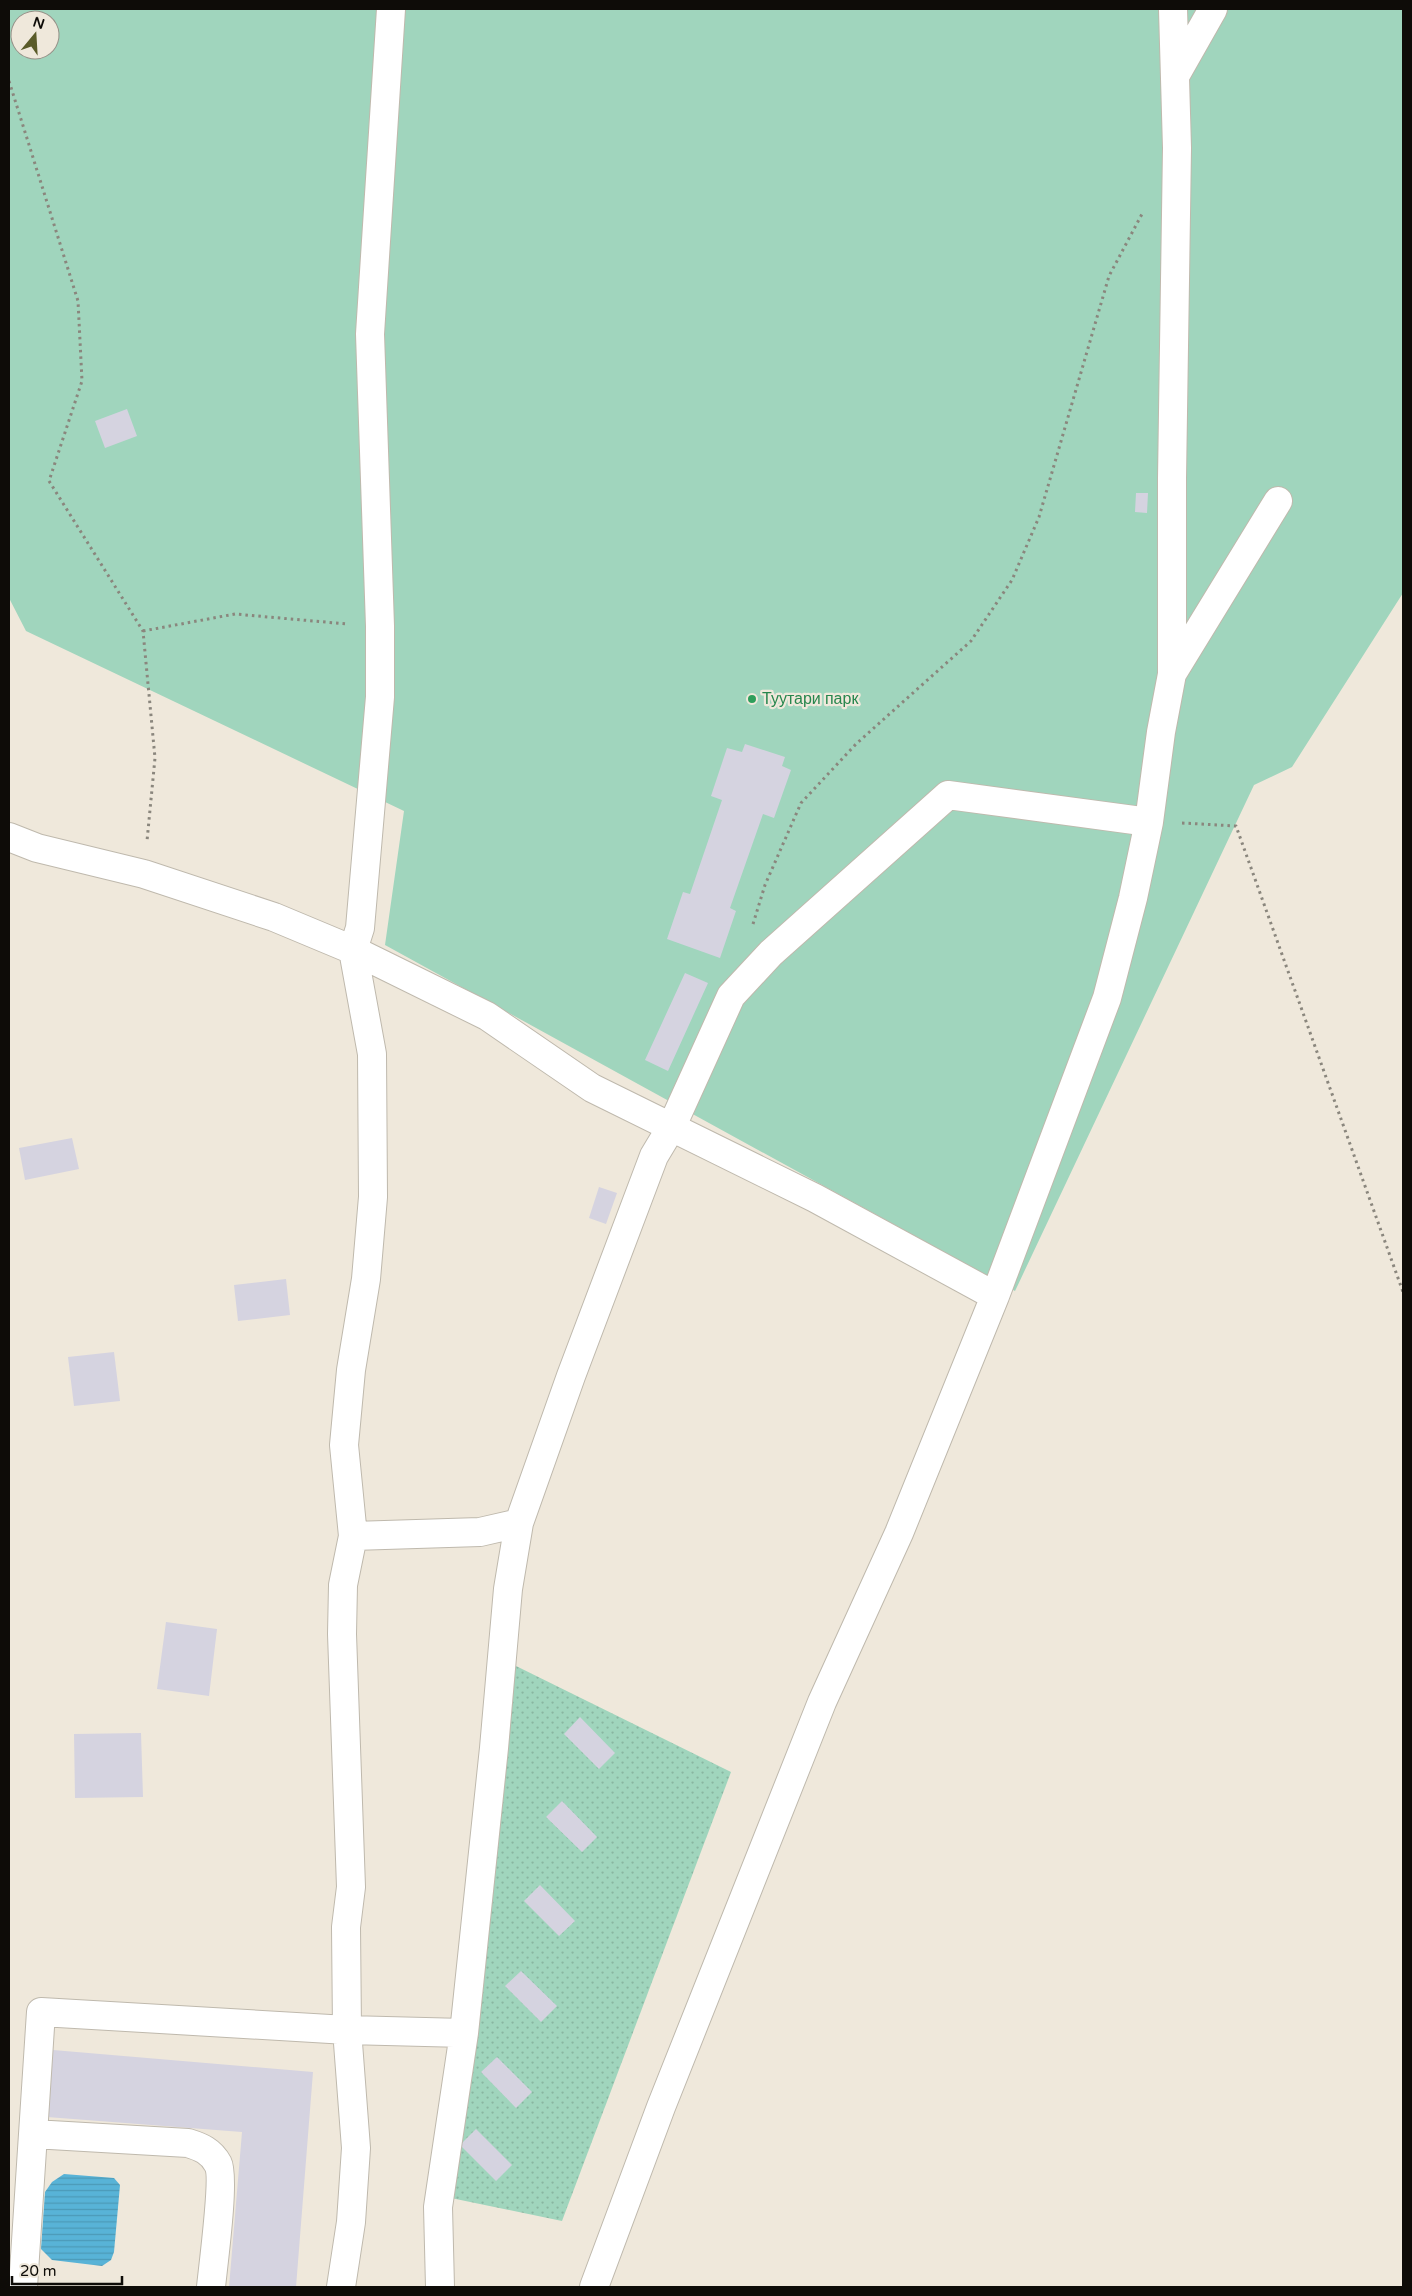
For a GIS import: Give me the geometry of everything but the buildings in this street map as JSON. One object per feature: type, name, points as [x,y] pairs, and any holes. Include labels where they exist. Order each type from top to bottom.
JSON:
[{"type":"street","points":[[341,2287],[351,2222],[356,2148],[347,2030],[346,1927],[351,1887],[342,1634],[343,1585],[353,1536],[344,1445],[351,1370],[366,1270],[373,1197],[372,1054],[353,950],[360,928],[380,698],[380,626],[370,334],[391,9]]},
{"type":"street","points":[[594,2287],[661,2107],[818,1711],[899,1533],[995,1296],[1107,998],[1150,822],[1161,732],[1172,674],[1172,480],[1177,148],[1173,9]]},
{"type":"street","points":[[1175,76],[1213,9]]},
{"type":"street","points":[[1172,674],[1278,501]]},
{"type":"street","points":[[440,2287],[438,2207],[464,2033],[494,1748],[508,1588],[519,1523],[571,1376],[654,1156],[672,1126],[731,996],[770,953],[948,795],[1150,822]]},
{"type":"street","points":[[9,837],[37,848],[144,874],[274,917],[353,950],[487,1016],[592,1088],[815,1198],[995,1296]]},
{"type":"street","points":[[353,1536],[480,1532],[519,1523]]},
{"type":"street","points":[[23,2287],[41,2012],[347,2030],[464,2033]]},
{"type":"street","points":[[33,2134],[188,2143],[207,2149],[219,2165],[220,2195],[212,2287]]},
{"type":"path","points":[[9,81],[78,302],[82,381],[49,481],[142,631],[155,758],[144,874]]},
{"type":"path","points":[[750,932],[765,885],[801,803],[856,744],[971,641],[1012,580],[1040,517],[1109,276],[1145,208]]},
{"type":"path","points":[[142,631],[235,614],[380,626]]},
{"type":"path","points":[[1150,822],[1236,826],[1403,1292]]},
{"type":"green space","name":"Туутари парк","points":[[9,9],[1403,9],[1403,593],[1292,767],[1254,785],[1015,1291],[385,945],[404,811],[26,631],[9,598]]},
{"type":"green space","points":[[512,1664],[731,1772],[562,2221],[451,2198]]},
{"type":"water","points":[[64,2174],[114,2178],[120,2185],[114,2252],[111,2260],[102,2266],[52,2260],[41,2249],[45,2192],[52,2182]]},
{"type":"place","name":"Туутари парк","points":[[752,699]]}]
